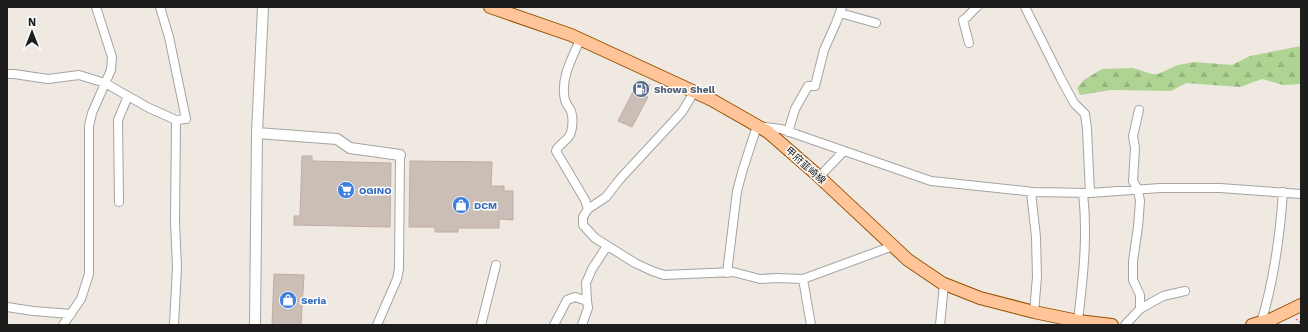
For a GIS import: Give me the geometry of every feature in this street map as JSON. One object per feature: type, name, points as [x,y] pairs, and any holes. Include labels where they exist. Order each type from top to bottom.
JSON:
[{"type":"main road","name":"甲府韮崎線","points":[[490,7],[527,19],[580,40],[712,100],[768,132],[819,177],[908,260],[944,284],[980,298],[1034,312],[1078,321],[1112,325]]},
{"type":"main road","points":[[1256,324],[1272,320],[1301,305]]},
{"type":"street","points":[[63,325],[80,299],[89,274],[89,126],[92,113],[111,70],[112,57],[96,7]]},
{"type":"street","points":[[7,74],[48,79],[79,74],[105,83],[149,108],[176,120],[186,119],[160,7]]},
{"type":"street","points":[[255,325],[257,133],[262,7]]},
{"type":"street","points":[[968,43],[963,20],[970,16],[973,10],[978,7]]},
{"type":"street","points":[[1025,7],[1074,103],[1085,114],[1087,129],[1085,261],[1078,321]]},
{"type":"street","points":[[788,132],[795,109],[808,86],[816,86],[824,50],[841,10],[876,23]]},
{"type":"street","points":[[580,40],[567,69],[564,91],[565,101],[572,117],[572,132],[569,138],[557,147],[556,151],[585,200],[588,209]]},
{"type":"street","points":[[694,92],[682,112],[620,179],[606,197],[588,209],[583,217],[583,225],[595,238],[635,263],[652,271],[664,274],[733,272],[760,279],[803,279],[893,246]]},
{"type":"street","points":[[119,202],[118,120],[128,96]]},
{"type":"street","points":[[1139,110],[1133,136],[1135,148],[1133,181],[1138,190],[1140,201],[1133,261],[1133,280],[1140,295],[1140,309]]},
{"type":"street","points":[[174,325],[177,267],[175,222],[176,120]]},
{"type":"street","points":[[727,273],[737,191],[742,168],[757,126],[781,129],[931,181],[1031,192],[1086,193],[1160,188],[1220,188],[1301,194]]},
{"type":"street","points":[[257,133],[337,139],[350,148],[400,155],[397,279],[377,325]]},
{"type":"street","points":[[819,177],[844,151]]},
{"type":"street","points":[[1031,192],[1037,263],[1034,312]]},
{"type":"street","points":[[1256,324],[1267,302],[1280,231],[1283,192]]},
{"type":"street","points":[[582,325],[588,308],[586,283],[592,269],[607,246]]},
{"type":"street","points":[[481,325],[496,265]]},
{"type":"street","points":[[803,279],[811,325]]},
{"type":"street","points":[[940,325],[944,284]]},
{"type":"street","points":[[1125,325],[1140,309],[1163,296],[1185,291]]},
{"type":"street","points":[[554,325],[567,300],[575,297],[587,301]]},
{"type":"street","points":[[7,307],[71,314]]},
{"type":"green space","points":[[1301,46],[1301,84],[1283,85],[1262,79],[1240,87],[1186,83],[1171,91],[1111,90],[1080,95],[1077,88],[1084,80],[1102,69],[1133,68],[1152,74],[1158,74],[1178,65],[1195,62],[1232,65],[1250,56]]},
{"type":"building","points":[[639,80],[650,85],[645,95],[648,97],[632,127],[618,121]]},
{"type":"building","name":"OGINO","points":[[302,156],[312,156],[312,161],[391,163],[390,227],[294,225],[294,216],[300,216]]},
{"type":"building","name":"DCM","points":[[410,161],[492,162],[491,186],[504,186],[504,191],[513,191],[513,220],[499,219],[499,228],[458,228],[458,232],[435,232],[435,227],[409,227]]},
{"type":"building","name":"Seria","points":[[274,274],[304,275],[301,325],[272,325]]},
{"type":"place","name":"Showa Shell","points":[[641,89]]},
{"type":"place","name":"OGINO","points":[[346,190]]},
{"type":"place","name":"DCM","points":[[461,205]]},
{"type":"place","name":"Seria","points":[[288,300]]}]
